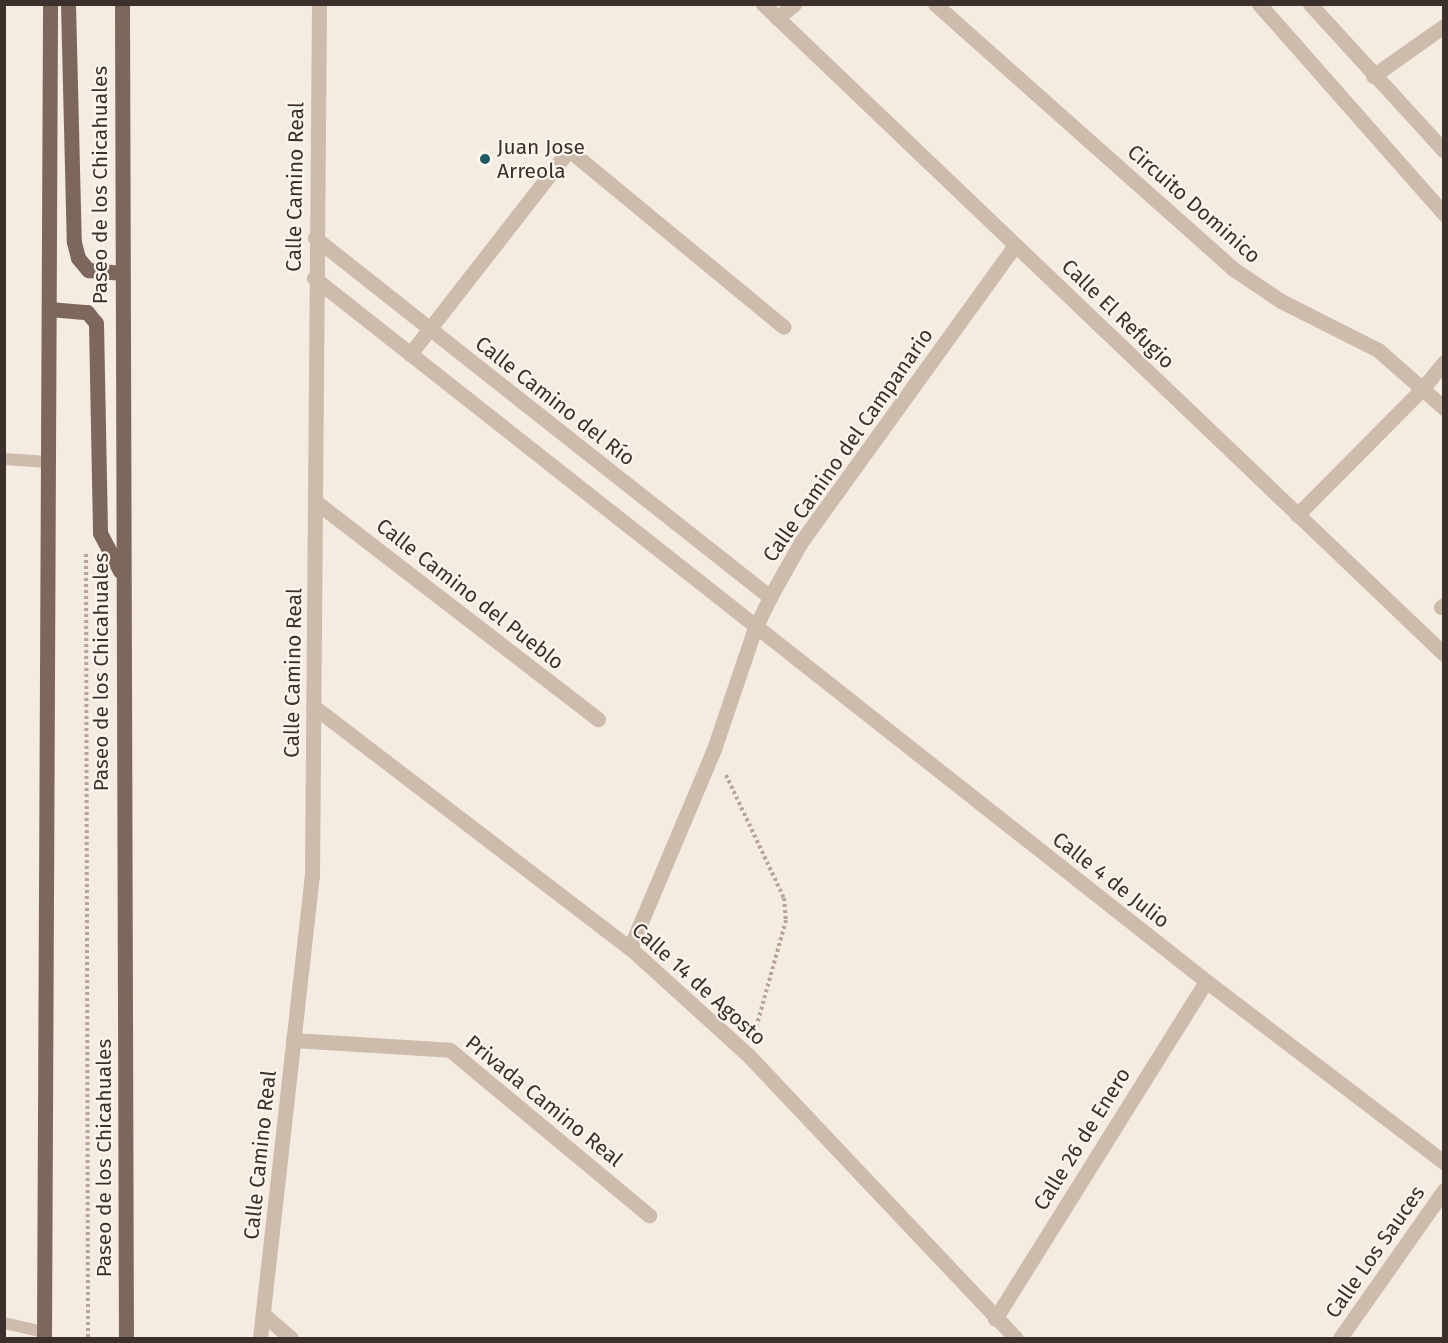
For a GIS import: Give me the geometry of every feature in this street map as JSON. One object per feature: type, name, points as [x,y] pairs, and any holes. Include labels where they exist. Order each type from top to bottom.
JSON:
[{"type":"main road","points":[[44,1335],[50,4]]},
{"type":"main road","points":[[68,4],[74,242],[78,258],[88,270],[120,273]]},
{"type":"main road","name":"Paseo de los Chicahuales","points":[[122,4],[120,273],[126,1338]]},
{"type":"main road","points":[[50,309],[87,312],[96,323],[100,532],[122,574]]},
{"type":"street","name":"Calle Camino Real","points":[[260,1338],[312,876],[316,502],[314,278],[319,4]]},
{"type":"street","name":"Calle El Refugio","points":[[763,4],[1443,654]]},
{"type":"street","points":[[777,18],[794,4]]},
{"type":"street","name":"Circuito Dominico","points":[[935,4],[1232,268],[1281,301],[1378,350],[1443,408]]},
{"type":"street","points":[[1259,4],[1443,214]]},
{"type":"street","points":[[1311,4],[1373,76],[1443,151]]},
{"type":"street","points":[[1373,76],[1443,26]]},
{"type":"street","points":[[410,354],[569,150],[784,327]]},
{"type":"street","name":"Calle Camino del Río","points":[[315,238],[770,597]]},
{"type":"street","name":"Calle Camino del Campanario","points":[[630,948],[714,749],[755,628],[770,597],[801,542],[1015,245]]},
{"type":"street","points":[[314,278],[755,628]]},
{"type":"street","points":[[1297,515],[1423,388],[1443,362]]},
{"type":"street","name":"Calle Camino del Pueblo","points":[[316,502],[598,719]]},
{"type":"street","name":"Calle 4 de Julio","points":[[755,628],[1206,981],[1443,1162]]},
{"type":"street","name":"Calle 14 de Agosto","points":[[313,706],[630,948],[749,1056],[995,1319],[1016,1338]]},
{"type":"street","name":"Calle 26 de Enero","points":[[995,1319],[1206,981]]},
{"type":"street","name":"Privada Camino Real","points":[[294,1040],[450,1050],[649,1215]]},
{"type":"street","name":"Calle Los Sauces","points":[[1340,1338],[1443,1190]]},
{"type":"street","points":[[263,1314],[291,1338]]},
{"type":"lane","points":[[4,459],[49,462]]},
{"type":"lane","points":[[4,1323],[44,1335]]},
{"type":"path","points":[[86,546],[88,1338]]},
{"type":"path","points":[[714,749],[784,898],[786,920],[749,1056]]},
{"type":"place","name":"Juan Jose Arreola","points":[[485,159]]}]
